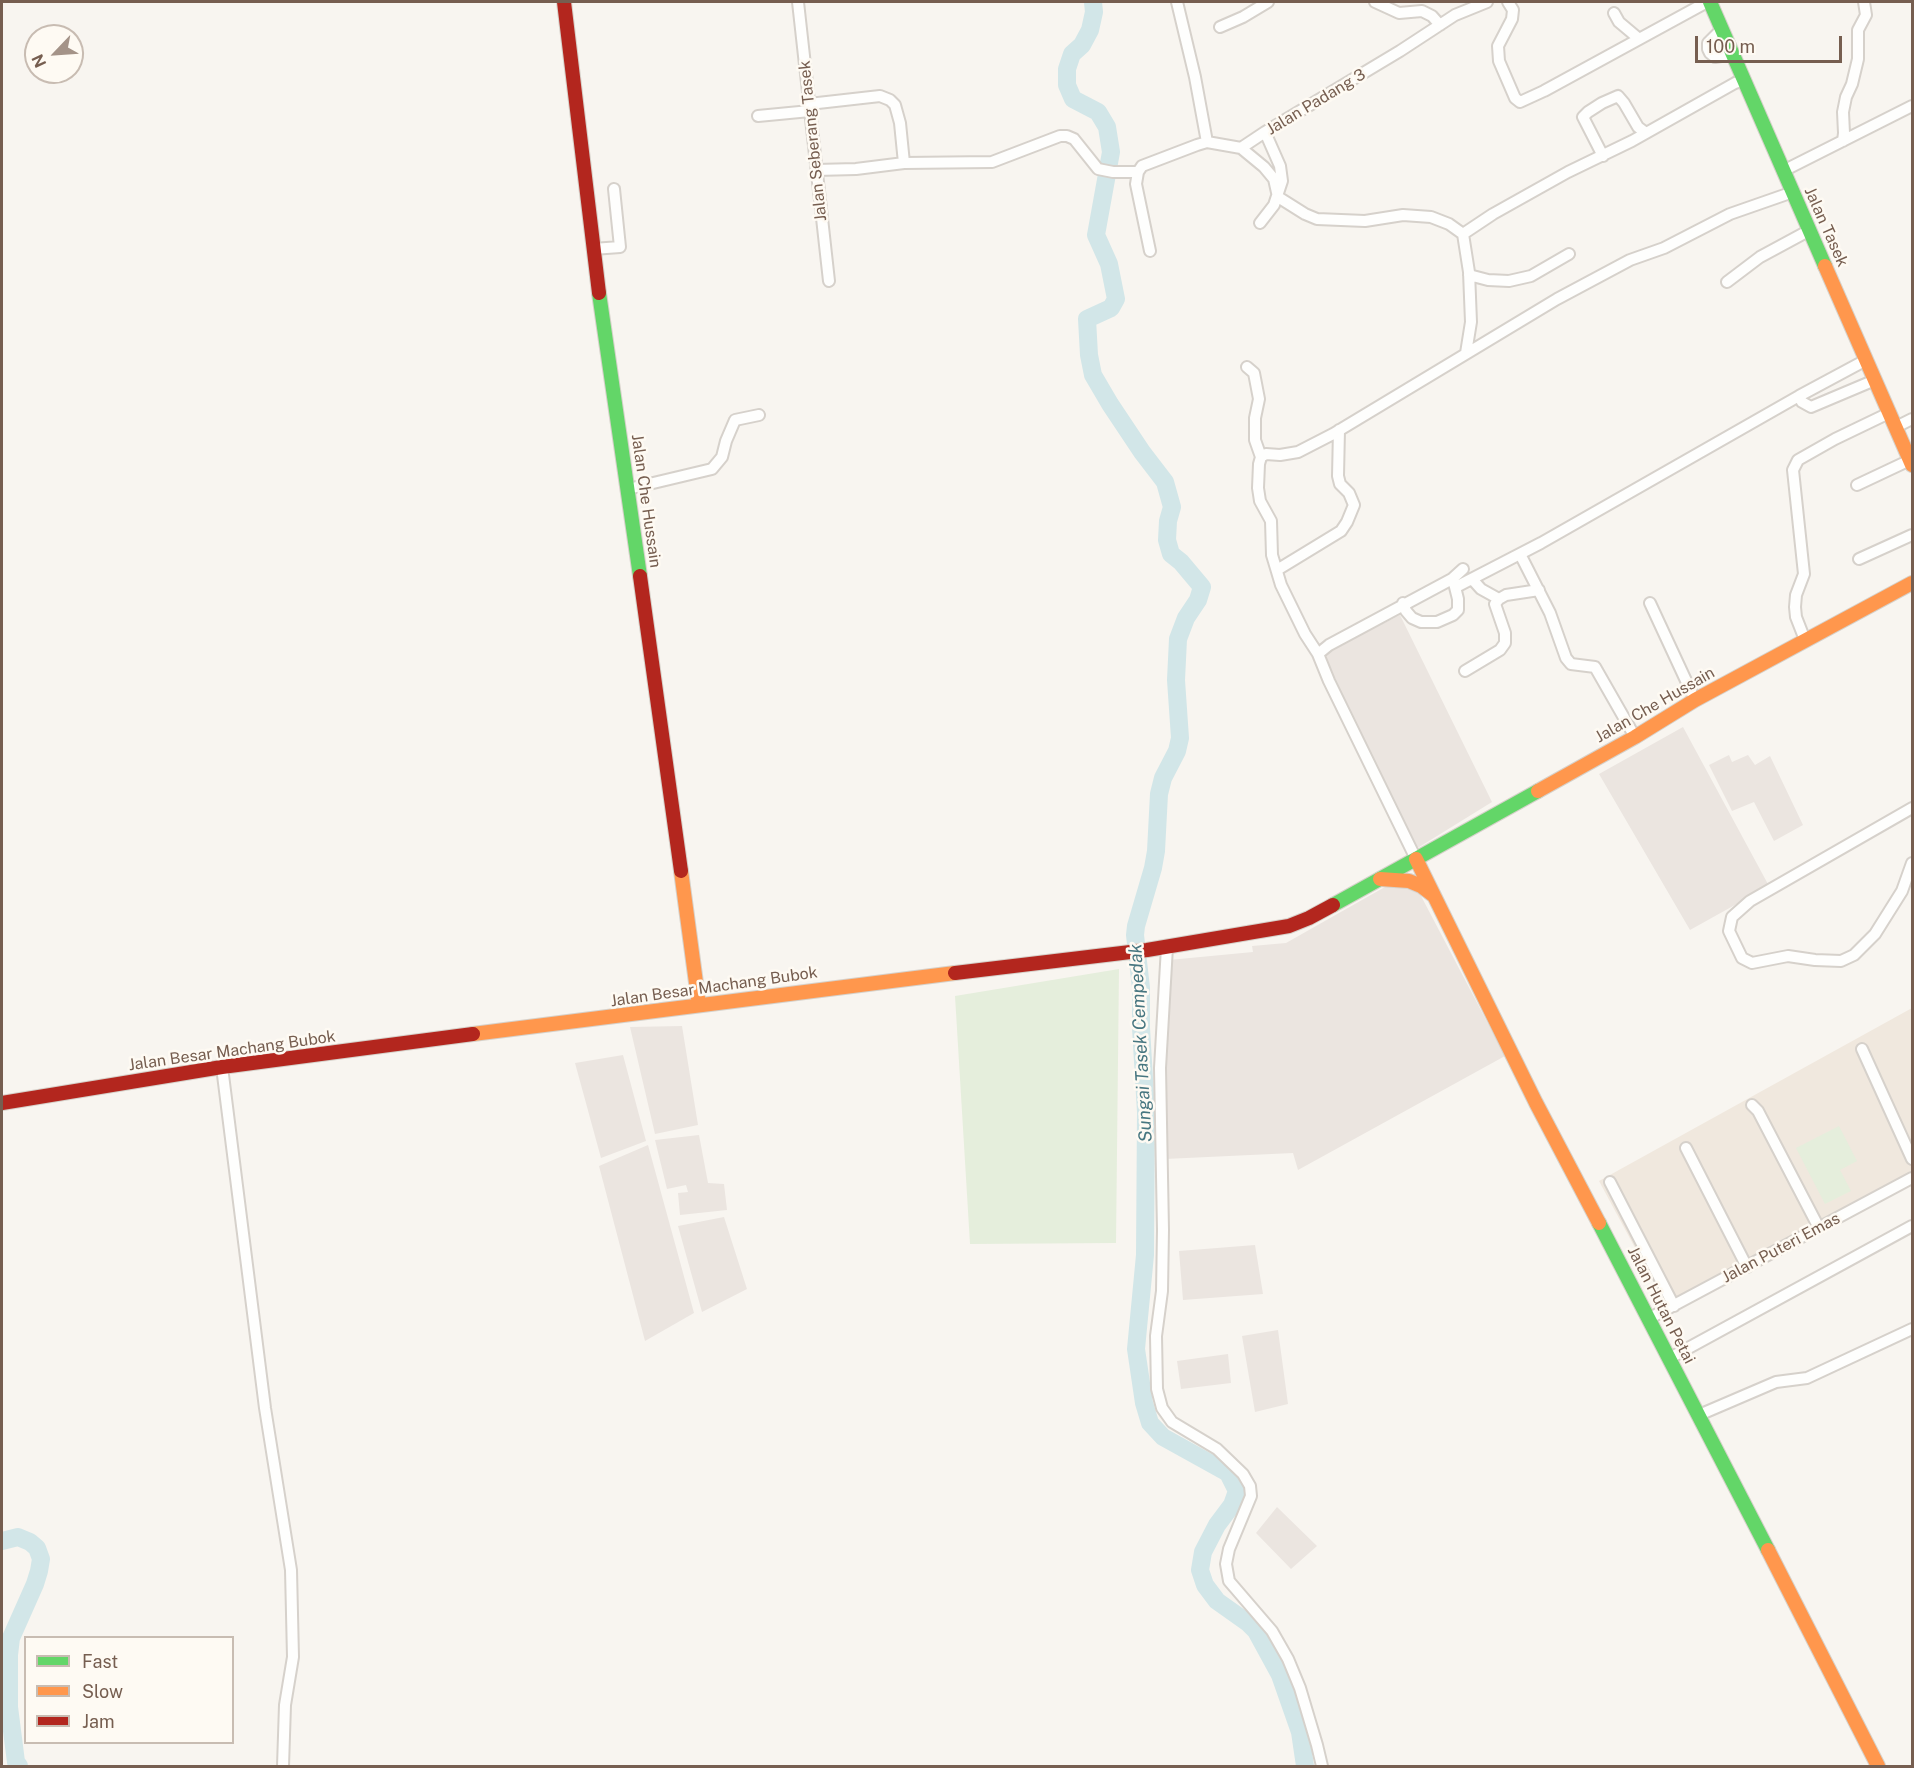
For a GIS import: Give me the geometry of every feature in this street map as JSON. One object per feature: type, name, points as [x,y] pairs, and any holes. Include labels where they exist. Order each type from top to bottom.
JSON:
[{"type":"main road","name":"Jalan Che Hussain","points":[[564,2],[612,391],[628,489],[699,1005]]},
{"type":"main road","name":"Jalan Tasek","points":[[1708,2],[1722,29],[1911,463]]},
{"type":"main road","name":"Jalan Che Hussain","points":[[1416,859],[1635,737],[1695,700],[1912,583]]},
{"type":"main road","points":[[1433,894],[1432,868],[1443,843]]},
{"type":"main road","name":"Jalan Besar Machang Bubok","points":[[2,1103],[222,1067],[856,984],[1148,950],[1289,926],[1309,918],[1416,859]]},
{"type":"main road","name":"Jalan Hutan Petai","points":[[1416,859],[1536,1103],[1650,1318],[1878,1767]]},
{"type":"main road","points":[[1380,879],[1409,881],[1433,894]]},
{"type":"street","name":"Jalan Seberang Tasek","points":[[798,2],[829,281]]},
{"type":"street","points":[[1177,2],[1195,77],[1207,142]]},
{"type":"street","points":[[1220,27],[1268,2]]},
{"type":"street","points":[[1375,2],[1399,14],[1422,11],[1432,16],[1440,25]]},
{"type":"street","name":"Jalan Padang 3","points":[[1241,148],[1455,15],[1487,2]]},
{"type":"street","points":[[1508,2],[1513,10],[1512,19],[1498,45],[1499,61],[1515,98],[1520,102],[1708,2]]},
{"type":"street","points":[[1843,141],[1843,112],[1858,59],[1858,30],[1866,15],[1864,2]]},
{"type":"street","points":[[1614,13],[1619,22],[1638,38]]},
{"type":"street","points":[[1722,29],[1708,43],[1710,53],[1715,57],[1733,54]]},
{"type":"street","points":[[1463,234],[1540,188],[1744,80]]},
{"type":"street","points":[[758,116],[880,96],[895,105],[900,123],[904,163]]},
{"type":"street","points":[[1603,156],[1583,117],[1602,103],[1618,96],[1638,127],[1646,133]]},
{"type":"street","points":[[1783,171],[1912,106]]},
{"type":"street","points":[[1260,223],[1274,205],[1282,181],[1280,166],[1265,132]]},
{"type":"street","points":[[816,170],[856,169],[904,163],[992,162],[1016,155],[1060,136],[1067,136],[1074,139],[1098,169],[1113,172],[1138,172]]},
{"type":"street","points":[[1150,251],[1136,184],[1138,172],[1142,166],[1207,142],[1241,148],[1264,166],[1274,179],[1278,197],[1317,219],[1365,220],[1403,215],[1431,217],[1449,224],[1463,234],[1469,275],[1471,322],[1466,353]]},
{"type":"street","points":[[593,249],[620,247],[614,189]]},
{"type":"street","points":[[1416,859],[1318,654],[1305,634],[1281,585],[1272,555],[1271,520],[1265,512],[1259,495],[1259,464],[1262,457],[1266,454],[1280,455],[1298,452],[1427,379],[1557,299],[1630,261],[1664,248],[1730,214],[1793,192]]},
{"type":"street","points":[[1727,282],[1760,257],[1810,230]]},
{"type":"street","points":[[1469,275],[1488,280],[1509,281],[1531,276],[1569,254]]},
{"type":"street","points":[[1318,654],[1329,645],[1404,605],[1454,583],[1472,579],[1520,554],[1866,360]]},
{"type":"street","points":[[1247,367],[1254,373],[1259,399],[1255,418],[1255,440],[1262,457]]},
{"type":"street","points":[[1799,396],[1802,402],[1811,407],[1875,380]]},
{"type":"street","points":[[1805,640],[1796,618],[1795,607],[1796,595],[1804,574],[1793,470],[1798,460],[1889,412]]},
{"type":"street","points":[[628,489],[712,469],[722,457],[735,420],[759,414]]},
{"type":"street","points":[[1896,428],[1912,420]]},
{"type":"street","points":[[1277,570],[1341,531],[1347,522],[1354,505],[1340,484],[1338,476],[1340,430]]},
{"type":"street","points":[[1857,485],[1911,463]]},
{"type":"street","points":[[1859,558],[1912,535]]},
{"type":"street","points":[[1520,554],[1550,613],[1566,658],[1572,664],[1595,667],[1635,737]]},
{"type":"street","points":[[1404,605],[1412,618],[1421,622],[1437,622],[1453,615],[1458,610],[1454,583],[1463,569]]},
{"type":"street","points":[[1472,579],[1481,589],[1499,599]]},
{"type":"street","points":[[1465,671],[1500,650],[1505,643],[1495,604],[1499,599],[1506,595],[1539,590]]},
{"type":"street","points":[[1650,603],[1695,700]]},
{"type":"street","points":[[1912,808],[1750,901],[1732,917],[1729,931],[1742,958],[1752,963],[1788,956],[1841,961],[1854,955],[1875,934],[1902,891],[1912,863]]},
{"type":"street","points":[[1167,947],[1160,1068],[1163,1230],[1162,1291],[1156,1336],[1157,1389],[1162,1408],[1172,1422],[1217,1449],[1243,1474],[1250,1485],[1251,1496],[1229,1549],[1226,1564],[1229,1581],[1272,1630],[1288,1659],[1300,1688],[1322,1767]]},
{"type":"street","points":[[1862,1049],[1912,1159]]},
{"type":"street","points":[[222,1067],[265,1408],[291,1570],[293,1657],[285,1704],[283,1767]]},
{"type":"street","points":[[1752,1105],[1758,1111],[1819,1228]]},
{"type":"street","points":[[1686,1148],[1747,1267]]},
{"type":"street","name":"Jalan Puteri Emas","points":[[1650,1318],[1912,1178]]},
{"type":"street","points":[[1610,1182],[1674,1306]]},
{"type":"street","points":[[1670,1359],[1912,1226]]},
{"type":"street","points":[[1699,1415],[1776,1382],[1807,1378],[1912,1329]]},
{"type":"shaded area","points":[[1400,615],[1492,802],[1416,849],[1325,663],[1327,652]]},
{"type":"shaded area","points":[[1683,727],[1769,886],[1690,930],[1599,774]]},
{"type":"shaded area","points":[[1729,755],[1732,762],[1748,755],[1755,765],[1770,756],[1803,825],[1774,841],[1754,802],[1732,811],[1709,765]]},
{"type":"shaded area","points":[[1392,883],[1420,894],[1505,1056],[1298,1170],[1293,1153],[1165,1159],[1161,1045],[1169,960],[1253,952],[1252,946],[1286,943]]},
{"type":"shaded area","points":[[1912,1008],[1912,1183],[1669,1311],[1599,1181]]},
{"type":"shaded area","points":[[682,1026],[698,1125],[655,1134],[630,1027]]},
{"type":"shaded area","points":[[623,1055],[646,1141],[601,1158],[575,1063]]},
{"type":"shaded area","points":[[699,1135],[708,1183],[724,1184],[727,1210],[680,1215],[678,1193],[688,1192],[686,1185],[667,1189],[655,1140]]},
{"type":"shaded area","points":[[648,1145],[694,1313],[645,1341],[599,1166]]},
{"type":"shaded area","points":[[724,1217],[747,1289],[702,1312],[678,1226]]},
{"type":"shaded area","points":[[1255,1245],[1263,1294],[1183,1300],[1179,1251]]},
{"type":"shaded area","points":[[1278,1330],[1288,1404],[1255,1412],[1242,1336]]},
{"type":"shaded area","points":[[1228,1354],[1231,1383],[1181,1389],[1177,1361]]},
{"type":"shaded area","points":[[1277,1507],[1317,1546],[1291,1569],[1256,1533]]},
{"type":"green space","points":[[1119,969],[1116,1243],[970,1244],[955,996]]},
{"type":"green space","points":[[1839,1126],[1857,1161],[1840,1170],[1851,1191],[1825,1204],[1796,1148]]},
{"type":"waterway","name":"Sungai Tasek Cempedak","points":[[1093,2],[1094,12],[1090,30],[1082,45],[1072,54],[1067,69],[1067,85],[1073,99],[1098,112],[1107,127],[1111,152],[1096,235],[1109,264],[1116,299],[1111,308],[1087,319],[1089,355],[1093,375],[1110,404],[1165,482],[1172,507],[1168,521],[1167,540],[1171,554],[1181,562],[1202,587],[1198,600],[1186,618],[1178,639],[1176,680],[1180,738],[1177,751],[1163,778],[1159,794],[1156,851],[1135,935],[1141,988],[1146,1112],[1145,1255],[1136,1349],[1144,1403],[1150,1423],[1163,1437],[1228,1473],[1237,1491],[1232,1505],[1217,1525],[1203,1552],[1200,1570],[1205,1585],[1217,1601],[1256,1631],[1280,1675],[1300,1732],[1305,1766]]},
{"type":"waterway","points":[[2,1541],[18,1537],[30,1542],[37,1548],[41,1559],[35,1584],[11,1638],[9,1655],[9,1707],[16,1762],[19,1766]]},
{"type":"traffic: fast","points":[[1710,2],[1825,266]]},
{"type":"traffic: fast","points":[[599,293],[640,576]]},
{"type":"traffic: fast","points":[[1333,905],[1538,791]]},
{"type":"traffic: fast","points":[[1599,1223],[1768,1550]]},
{"type":"traffic: slow","points":[[1825,266],[1912,465]]},
{"type":"traffic: slow","points":[[1538,791],[1635,737],[1695,700],[1912,583]]},
{"type":"traffic: slow","points":[[1416,859],[1536,1103],[1599,1223]]},
{"type":"traffic: slow","points":[[681,871],[699,1005]]},
{"type":"traffic: slow","points":[[1380,879],[1409,881],[1421,886],[1434,896]]},
{"type":"traffic: slow","points":[[473,1034],[955,973]]},
{"type":"traffic: slow","points":[[1768,1550],[1878,1766]]},
{"type":"traffic: jam","points":[[564,2],[599,293]]},
{"type":"traffic: jam","points":[[640,576],[681,871]]},
{"type":"traffic: jam","points":[[955,973],[1147,950],[1289,926],[1333,905]]},
{"type":"traffic: jam","points":[[2,1103],[222,1067],[473,1034]]}]
